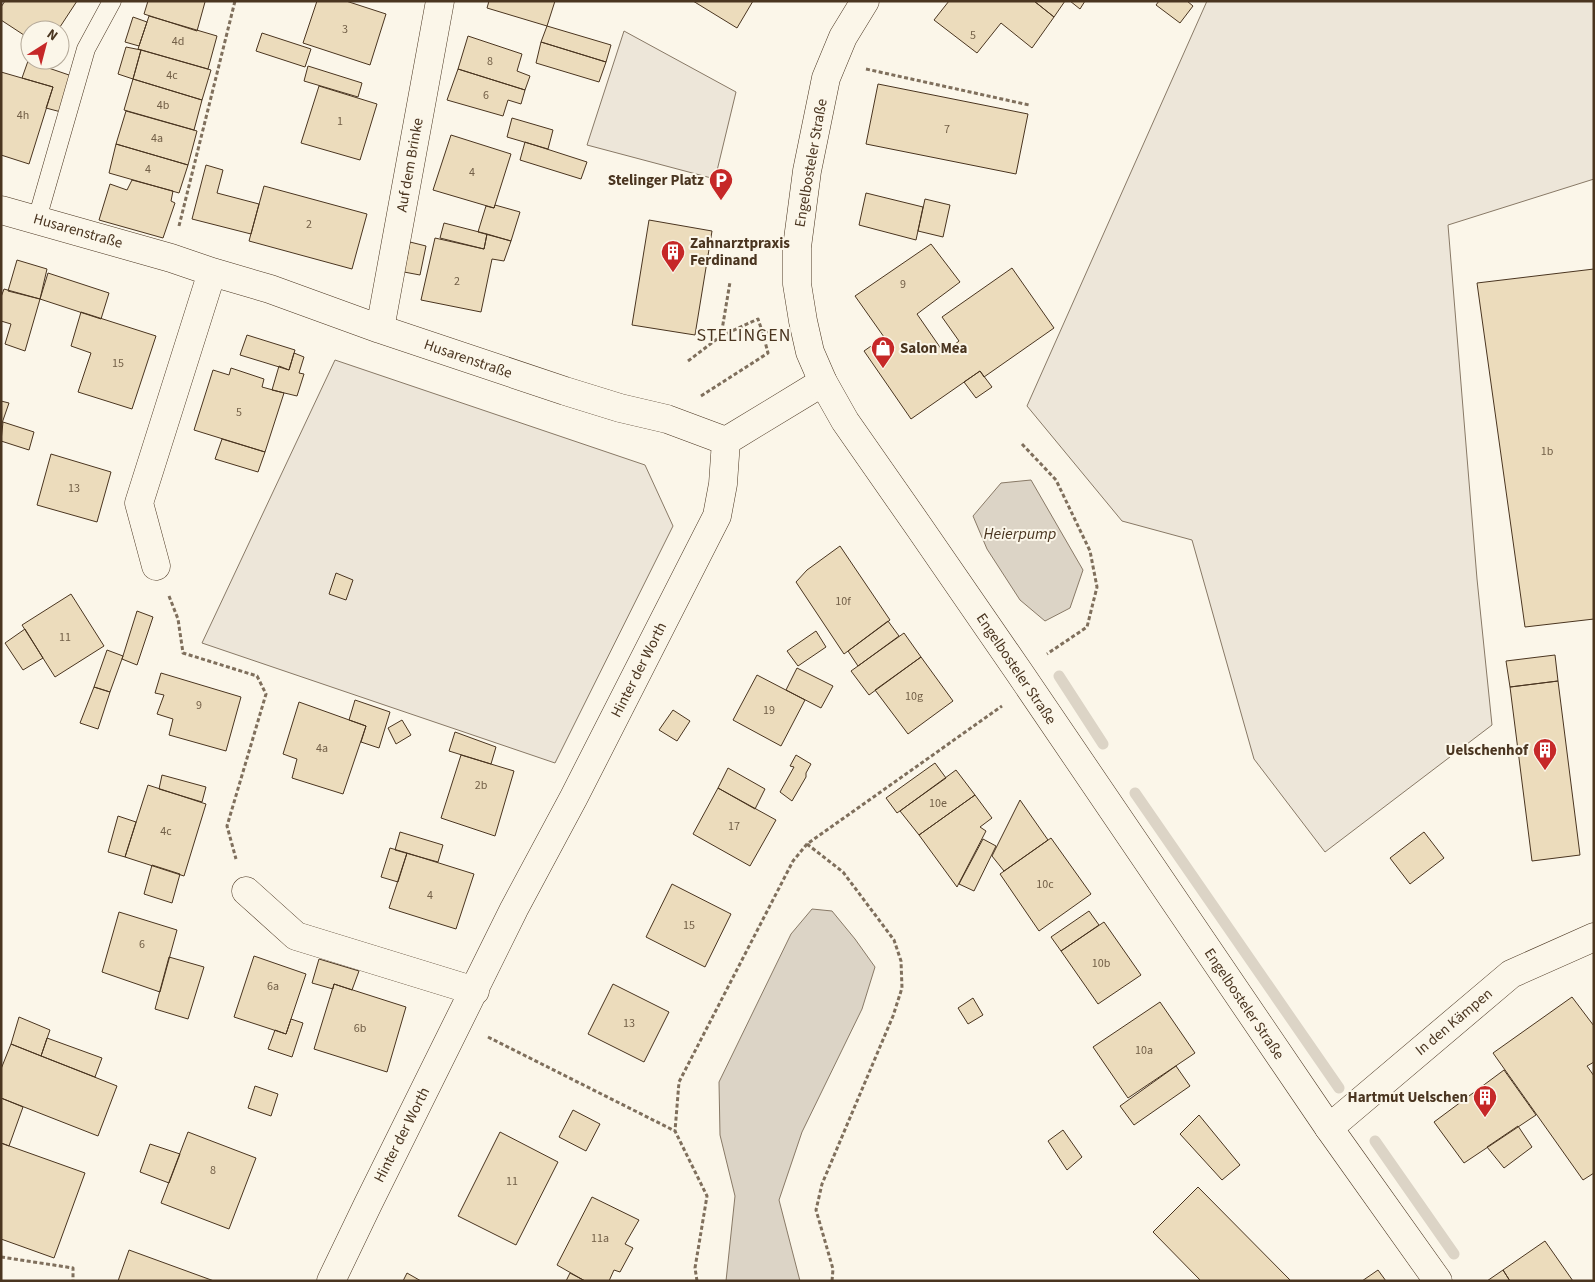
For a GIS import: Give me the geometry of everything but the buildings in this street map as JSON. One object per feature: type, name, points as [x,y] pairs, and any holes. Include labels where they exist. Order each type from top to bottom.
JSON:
[{"type":"street","name":"Auf dem Brinke","points":[[380,329],[440,1]]},
{"type":"street","name":"Engelbosteler Straße","points":[[865,1],[843,37],[826,78],[807,171],[797,247],[797,284],[803,321],[810,352],[822,382],[844,422],[1024,679],[1329,1128],[1438,1281]]},
{"type":"street","name":"Husarenstraße","points":[[1,210],[171,258],[270,289],[380,329],[565,391],[620,408],[667,419],[726,440]]},
{"type":"street","points":[[156,566],[139,503],[212,272]]},
{"type":"street","points":[[726,440],[822,382]]},
{"type":"street","name":"Hinter der Worth","points":[[331,1281],[514,909],[574,797],[717,516],[723,484],[726,440]]},
{"type":"street","points":[[246,891],[296,936],[475,991]]},
{"type":"street","name":"In den Kämpen","points":[[1329,1128],[1511,974],[1594,937]]},
{"type":"lane","points":[[37,219],[86,49],[112,1]]},
{"type":"path","points":[[171,258],[235,1]]},
{"type":"path","points":[[833,62],[1030,105]]},
{"type":"path","points":[[721,336],[730,282]]},
{"type":"path","points":[[667,419],[768,353],[758,318],[721,336],[688,361]]},
{"type":"path","points":[[763,334],[803,321]]},
{"type":"path","points":[[697,1281],[695,1268],[707,1196],[675,1132],[680,1082],[794,861],[807,844],[1024,679],[1087,627],[1096,586],[1090,551],[1056,480],[1022,444]]},
{"type":"path","points":[[156,566],[178,619],[183,653],[257,676],[266,694],[227,826],[246,891]]},
{"type":"path","points":[[807,844],[843,872],[894,940],[901,961],[902,988],[893,1016],[822,1184],[816,1210],[833,1268],[832,1281]]},
{"type":"path","points":[[459,1022],[675,1132]]},
{"type":"path","points":[[1,1256],[73,1268],[73,1281]]},
{"type":"shaded area","points":[[1207,1],[1594,1],[1594,179],[1448,225],[1477,579],[1492,725],[1325,852],[1254,759],[1192,540],[1122,521],[1027,406]]},
{"type":"shaded area","points":[[624,31],[736,92],[715,179],[587,145]]},
{"type":"shaded area","points":[[335,360],[645,465],[673,526],[555,763],[202,643]]},
{"type":"water","name":"Heierpump","points":[[1031,480],[1083,570],[1070,608],[1045,621],[1020,600],[987,549],[973,516],[1001,483]]},
{"type":"water","points":[[812,909],[832,911],[875,967],[862,1009],[802,1132],[779,1200],[800,1281],[726,1281],[735,1196],[720,1135],[719,1082],[791,934]]},
{"type":"waterway","points":[[1059,676],[1103,744]]},
{"type":"waterway","points":[[1135,793],[1339,1088]]},
{"type":"waterway","points":[[1375,1141],[1454,1254]]},
{"type":"place","name":"Stelinger Platz","points":[[721,201]]},
{"type":"place","name":"Zahnarztpraxis Ferdinand","points":[[673,273]]},
{"type":"place","name":"Salon Mea","points":[[883,369]]},
{"type":"place","name":"Uelschenhof","points":[[1545,771]]},
{"type":"place","name":"Hartmut Uelschen","points":[[1485,1118]]},
{"type":"district","name":"STELINGEN","points":[[744,335]]}]
